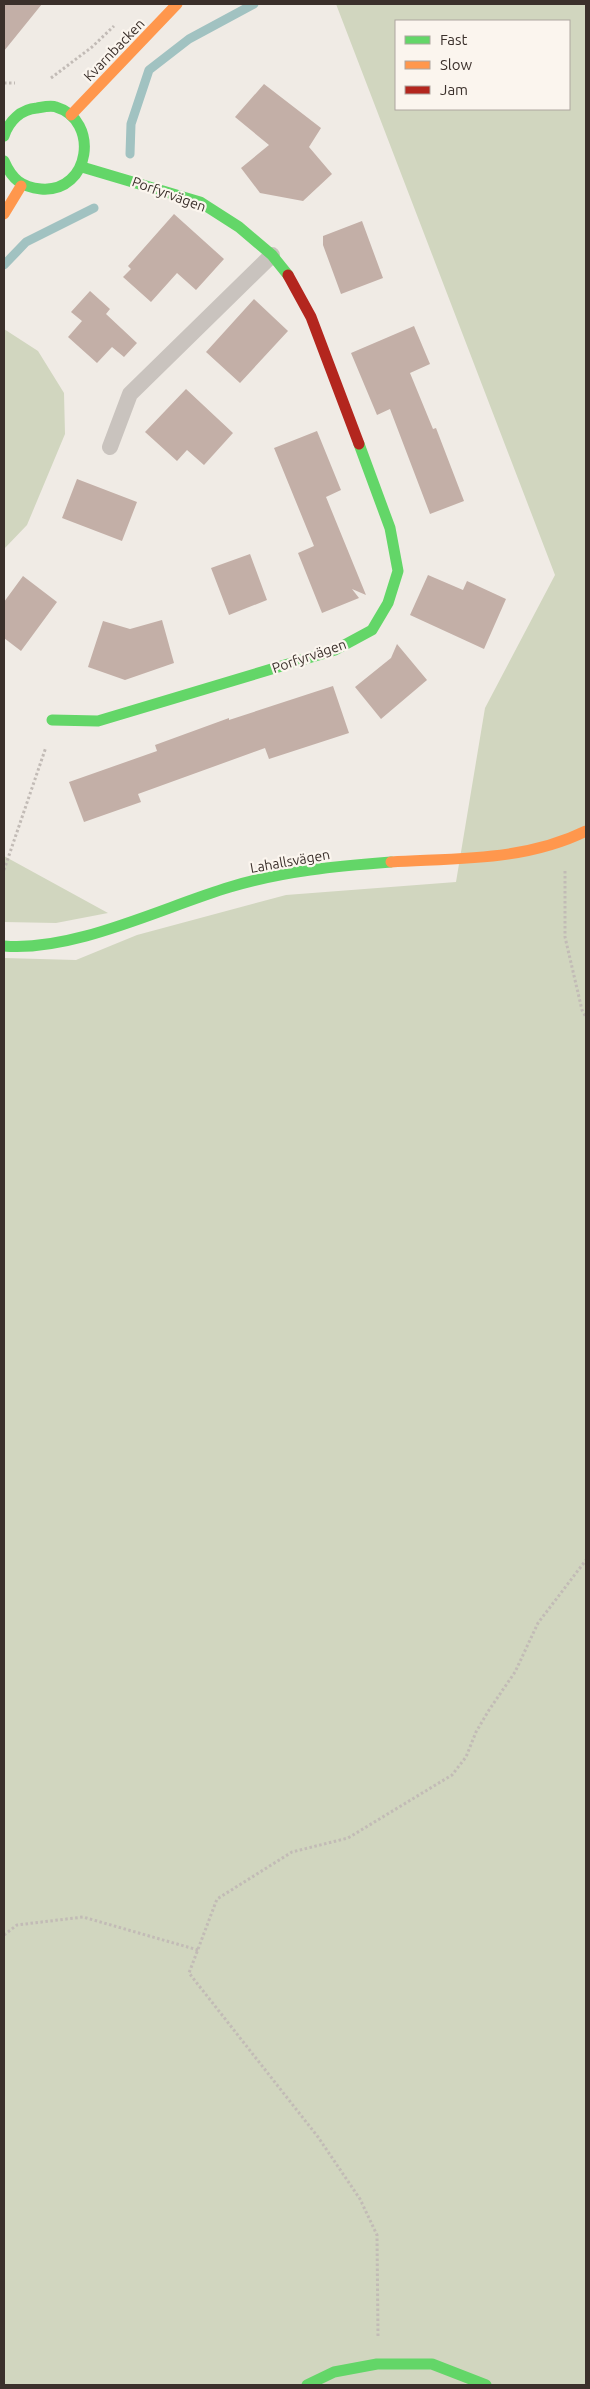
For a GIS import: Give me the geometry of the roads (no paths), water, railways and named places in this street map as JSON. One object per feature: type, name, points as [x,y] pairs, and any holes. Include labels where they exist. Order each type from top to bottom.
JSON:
[{"type":"street","name":"Kvarnbacken","points":[[71,116],[177,4]]},
{"type":"street","points":[[4,136],[10,123],[17,116],[34,107],[54,107],[71,116],[84,135],[86,151],[82,167],[72,180],[58,188],[43,190],[22,186],[7,169],[4,161]]},
{"type":"street","name":"Porfyrvägen","points":[[52,720],[98,721],[335,650],[372,630],[388,603],[398,571],[390,528],[311,317],[289,276],[272,255],[239,227],[200,202],[82,167]]},
{"type":"street","points":[[4,214],[22,186]]},
{"type":"street","name":"Lahallsvägen","points":[[4,946],[44,946],[68,941],[150,915],[207,894],[273,876],[310,870],[504,856],[566,843],[586,831]]},
{"type":"street","points":[[307,2385],[334,2372],[377,2364],[432,2364],[486,2385]]},
{"type":"lane","points":[[110,447],[130,394],[272,255]]},
{"type":"waterway","points":[[130,154],[131,124],[149,70],[189,39],[254,4]]},
{"type":"waterway","points":[[4,265],[26,242],[94,208]]}]
